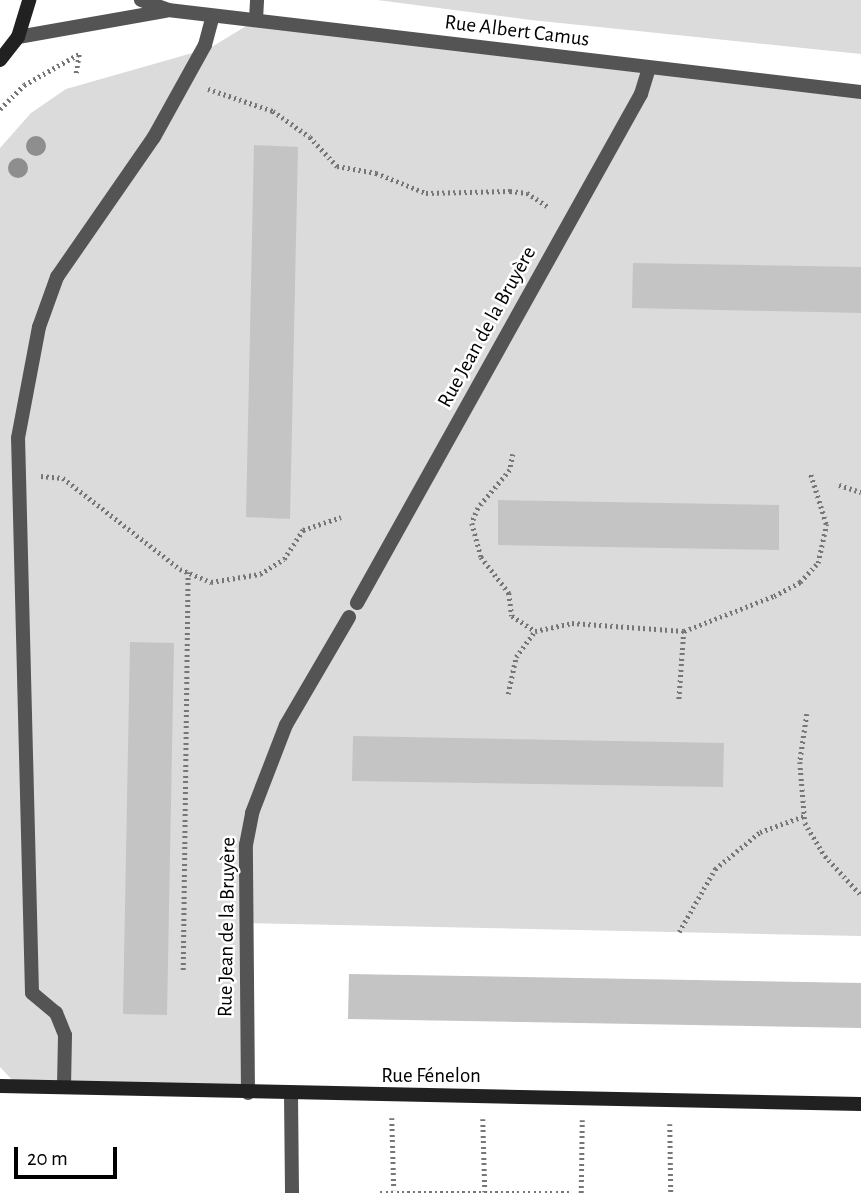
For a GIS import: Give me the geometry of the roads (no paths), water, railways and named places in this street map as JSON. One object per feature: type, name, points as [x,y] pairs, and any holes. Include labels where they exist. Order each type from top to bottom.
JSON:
[{"type":"street","points":[[0,60],[18,37],[29,0]]},
{"type":"street","name":"Rue Albert Camus","points":[[141,0],[168,10],[213,16],[861,92]]},
{"type":"street","points":[[256,20],[257,0]]},
{"type":"street","name":"Rue Albert Camus","points":[[18,37],[168,10]]},
{"type":"street","points":[[64,1087],[65,1035],[56,1013],[32,993],[19,473],[28,375],[57,277],[187,83],[213,16]]},
{"type":"street","name":"Rue Jean de la Bruyère","points":[[356,603],[640,94],[649,68]]},
{"type":"street","name":"Rue Jean de la Bruyère","points":[[248,1093],[246,845],[252,813],[286,725],[349,617]]},
{"type":"street","name":"Rue Fénelon","points":[[0,1086],[291,1095],[861,1104]]},
{"type":"street","points":[[291,1095],[292,1193]]}]
